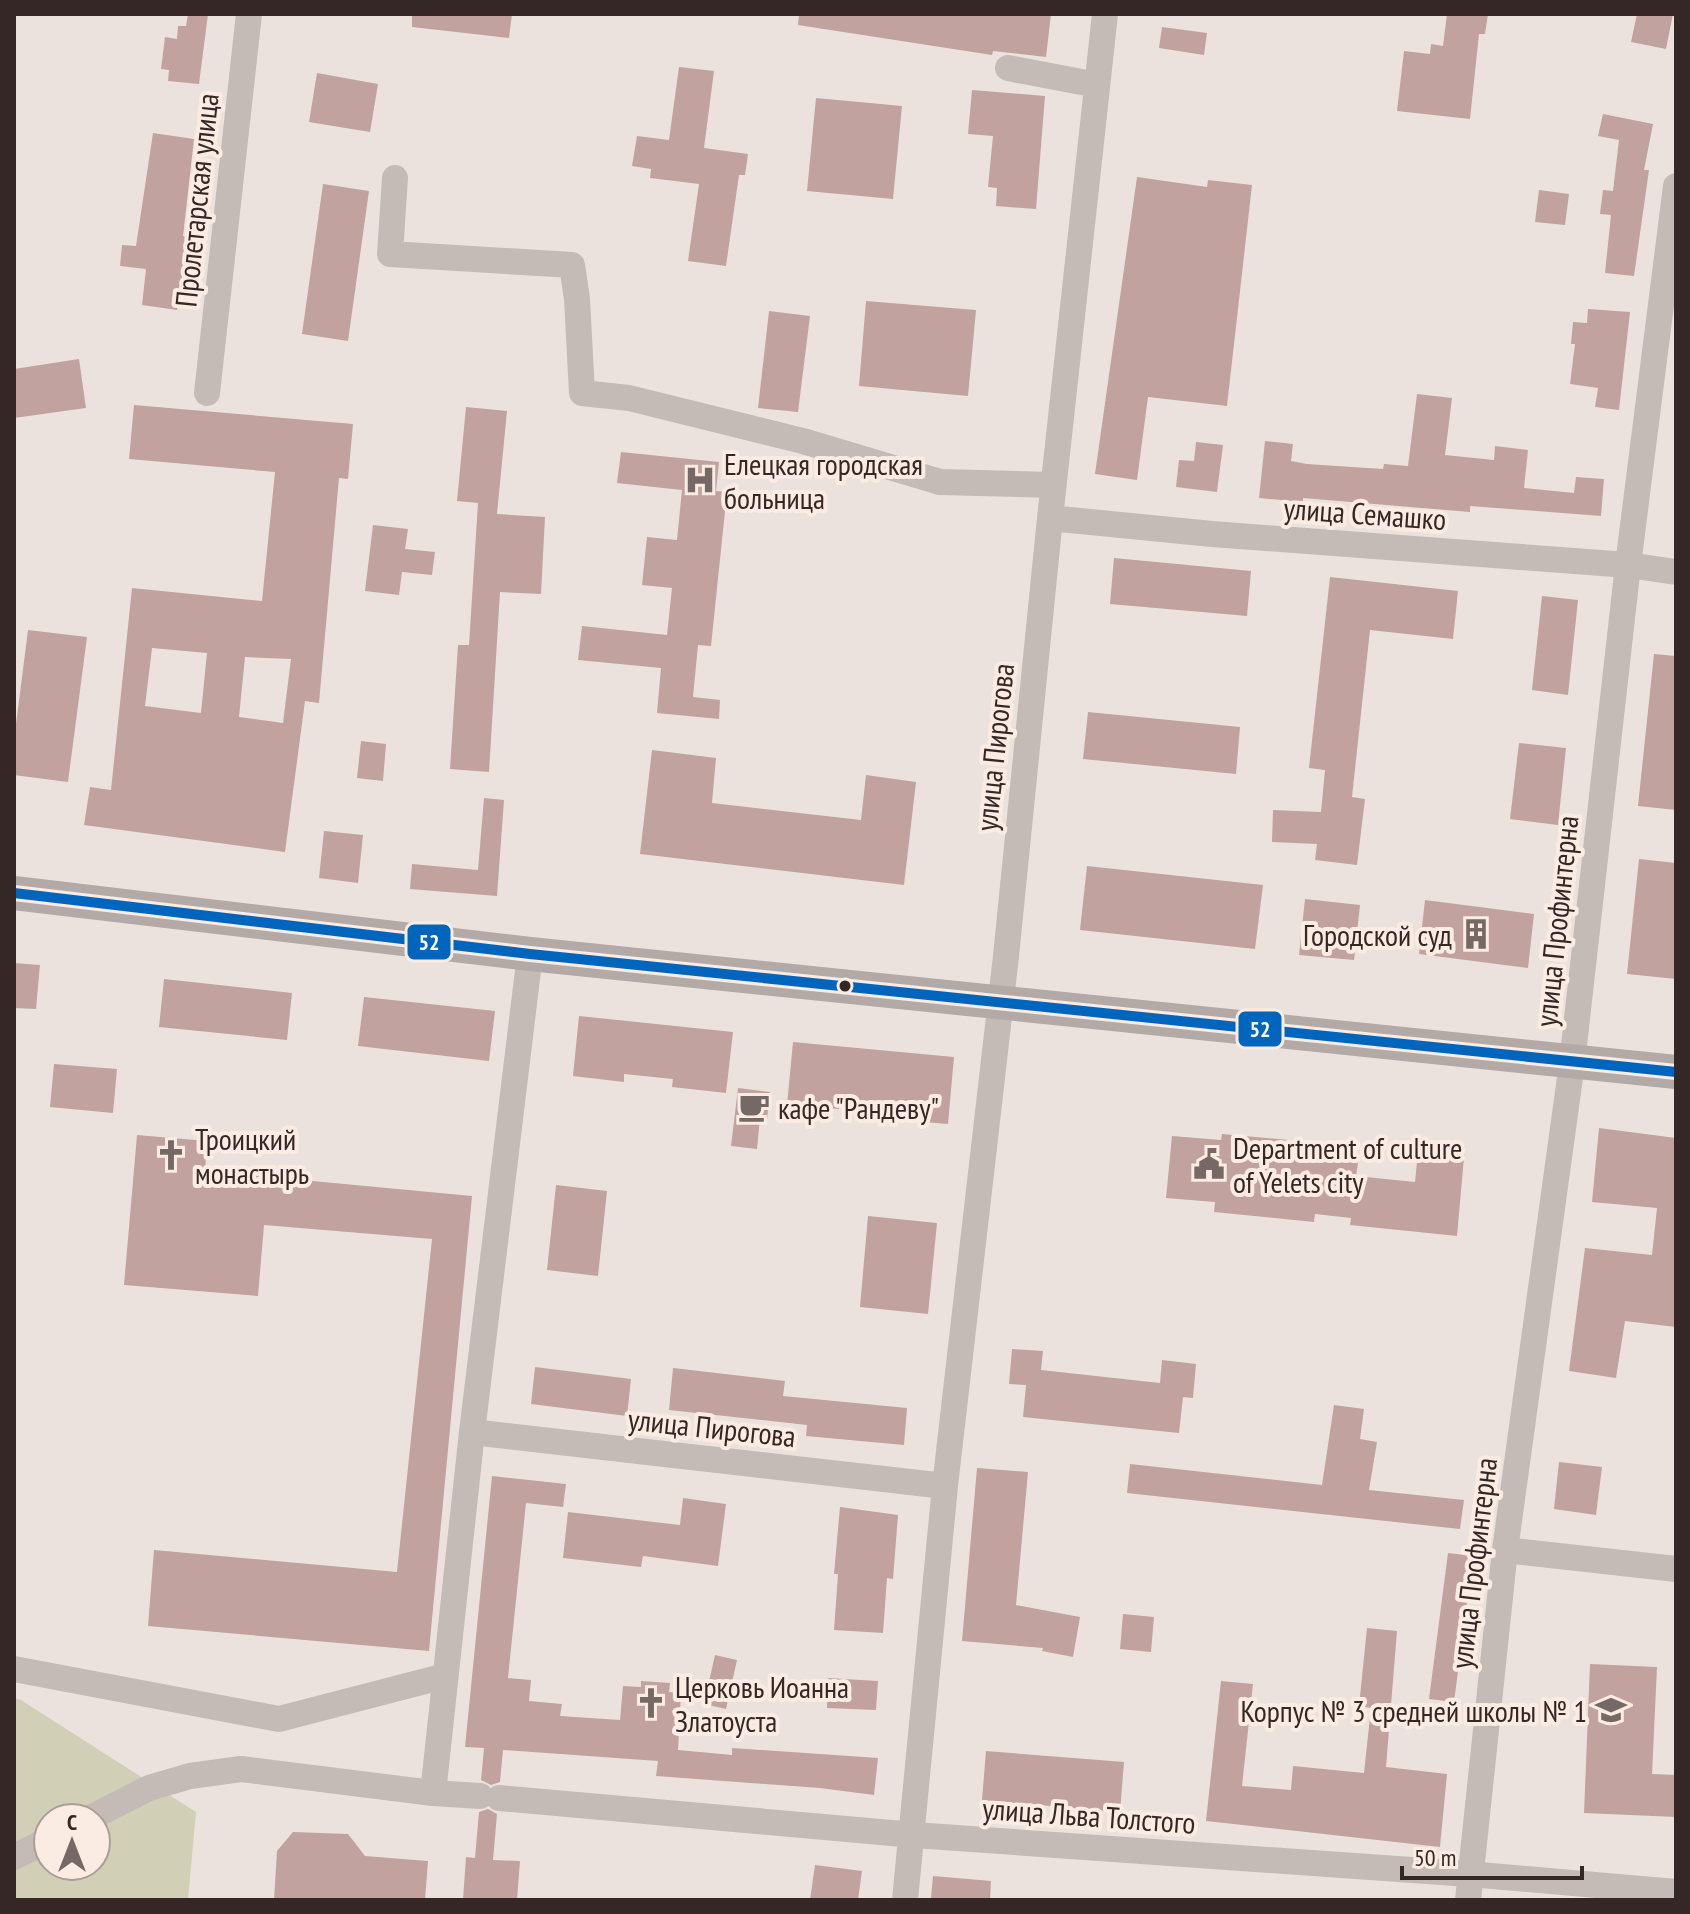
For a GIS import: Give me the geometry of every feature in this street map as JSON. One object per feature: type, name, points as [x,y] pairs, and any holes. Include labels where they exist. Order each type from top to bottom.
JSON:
[{"type":"main road","points":[[14,893],[530,954],[1676,1072]]},
{"type":"street","name":"Пролетарская улица","points":[[207,393],[249,14]]},
{"type":"street","name":"улица Пирогова","points":[[905,1900],[914,1835],[945,1486],[1000,1003],[1105,14]]},
{"type":"street","points":[[1008,68],[1097,85]]},
{"type":"street","points":[[395,178],[390,254],[572,265],[582,393],[629,398],[789,437],[940,482],[1053,485]]},
{"type":"street","name":"улица Профинтерна","points":[[1468,1887],[1505,1550],[1572,1063],[1628,565],[1676,186]]},
{"type":"street","name":"улица Семашко","points":[[1050,518],[1212,534],[1628,565],[1676,572]]},
{"type":"street","points":[[433,1793],[472,1432],[530,954]]},
{"type":"street","name":"улица Пирогова","points":[[472,1432],[945,1486]]},
{"type":"street","points":[[1505,1550],[1676,1569]]},
{"type":"street","points":[[14,1669],[279,1719],[445,1676]]},
{"type":"street","name":"улица Льва Толстого","points":[[112,1807],[149,1788],[190,1776],[241,1769],[433,1793],[1468,1887],[1676,1892]]},
{"type":"street","points":[[14,1857],[32,1848]]},
{"type":"green space","points":[[14,1698],[196,1812],[188,1900],[14,1900]]},
{"type":"building","points":[[188,14],[208,14],[199,84],[168,81],[169,70],[161,69],[165,37],[177,39],[178,26],[186,26]]},
{"type":"building","points":[[412,14],[512,14],[509,38],[412,27]]},
{"type":"building","points":[[799,14],[1051,14],[1046,57],[993,51],[992,55],[798,25]]},
{"type":"building","points":[[1447,14],[1488,14],[1485,34],[1479,34],[1470,119],[1397,111],[1404,51],[1430,54],[1431,44],[1443,46]]},
{"type":"building","points":[[1637,14],[1673,14],[1666,49],[1631,42]]},
{"type":"building","points":[[1162,27],[1207,33],[1204,55],[1159,48]]},
{"type":"building","points":[[679,67],[714,71],[704,148],[748,154],[745,175],[739,175],[726,266],[688,261],[699,184],[650,178],[651,169],[632,166],[637,136],[669,140]]},
{"type":"building","points":[[317,73],[378,84],[370,132],[309,122]]},
{"type":"building","points":[[972,90],[1045,96],[1036,209],[996,206],[997,188],[988,187],[993,136],[968,134]]},
{"type":"building","points":[[816,98],[902,106],[893,199],[807,191]]},
{"type":"building","points":[[1603,114],[1653,124],[1644,170],[1649,170],[1634,276],[1605,273],[1611,215],[1600,214],[1603,190],[1613,191],[1619,140],[1598,136]]},
{"type":"building","points":[[153,133],[194,139],[183,236],[187,237],[184,272],[177,310],[142,305],[146,269],[120,266],[122,245],[136,246]]},
{"type":"building","points":[[1137,177],[1207,187],[1208,180],[1252,185],[1227,406],[1148,397],[1137,480],[1095,474]]},
{"type":"building","points":[[323,184],[369,191],[348,341],[302,334]]},
{"type":"building","points":[[1539,190],[1569,194],[1565,225],[1535,222]]},
{"type":"building","points":[[866,301],[976,310],[968,396],[859,386]]},
{"type":"building","points":[[1588,309],[1630,312],[1619,410],[1595,407],[1598,388],[1570,384],[1575,344],[1571,344],[1573,322],[1587,323]]},
{"type":"building","points":[[769,311],[810,316],[798,412],[758,408]]},
{"type":"building","points":[[79,359],[86,408],[14,418],[14,369]]},
{"type":"building","points":[[1417,394],[1452,398],[1445,455],[1494,460],[1495,446],[1528,450],[1524,488],[1574,493],[1576,477],[1604,479],[1601,516],[1470,506],[1470,512],[1303,498],[1303,502],[1259,498],[1265,441],[1293,444],[1291,461],[1307,464],[1383,469],[1384,464],[1408,466]]},
{"type":"building","points":[[134,405],[353,424],[348,479],[339,478],[319,703],[305,701],[285,852],[84,825],[90,787],[111,790],[132,588],[262,601],[275,472],[129,459]],"holes":[[[152,648],[207,653],[201,713],[145,706]],[[245,657],[291,659],[283,723],[239,717]]]},
{"type":"building","points":[[466,407],[507,411],[497,514],[545,517],[541,594],[500,592],[489,772],[450,769],[458,645],[469,645],[478,503],[457,501]]},
{"type":"building","points":[[1196,442],[1223,445],[1217,492],[1176,487],[1179,460],[1194,461]]},
{"type":"building","points":[[621,452],[719,462],[716,491],[727,492],[711,646],[698,645],[693,697],[720,700],[719,719],[657,713],[661,668],[578,660],[582,626],[667,635],[672,588],[642,585],[647,537],[677,540],[682,490],[617,483]]},
{"type":"building","points":[[373,525],[408,529],[405,549],[435,552],[432,575],[402,572],[399,595],[365,591]]},
{"type":"building","points":[[1114,558],[1251,571],[1247,616],[1110,604]]},
{"type":"building","points":[[1330,577],[1458,591],[1453,639],[1370,630],[1352,797],[1365,799],[1357,865],[1315,860],[1317,844],[1272,842],[1273,810],[1321,812],[1325,770],[1309,768]]},
{"type":"building","points":[[1542,596],[1578,600],[1568,695],[1532,690]]},
{"type":"building","points":[[28,630],[87,637],[68,782],[14,775],[14,740]]},
{"type":"building","points":[[1654,654],[1676,656],[1676,810],[1638,806]]},
{"type":"building","points":[[1088,712],[1240,727],[1236,774],[1083,759]]},
{"type":"building","points":[[361,741],[386,744],[383,781],[357,778]]},
{"type":"building","points":[[1519,743],[1566,748],[1558,825],[1510,819]]},
{"type":"building","points":[[652,750],[716,758],[712,803],[861,820],[866,775],[916,782],[904,885],[640,854]]},
{"type":"building","points":[[484,798],[504,800],[497,896],[410,889],[412,864],[478,870]]},
{"type":"building","points":[[324,831],[363,835],[358,883],[319,878]]},
{"type":"building","points":[[1639,859],[1676,863],[1676,979],[1627,974]]},
{"type":"building","points":[[1087,866],[1263,885],[1255,949],[1080,930]]},
{"type":"building","points":[[1305,899],[1360,905],[1354,960],[1299,955]]},
{"type":"building","name":"Городской суд","points":[[1425,900],[1534,914],[1528,968],[1419,954]]},
{"type":"building","points":[[14,963],[40,965],[36,1009],[14,1008]]},
{"type":"building","points":[[164,979],[292,993],[287,1040],[159,1027]]},
{"type":"building","points":[[364,997],[495,1011],[489,1061],[358,1046]]},
{"type":"building","points":[[579,1016],[733,1032],[726,1093],[672,1087],[673,1079],[624,1074],[624,1082],[573,1076]]},
{"type":"building","points":[[793,1042],[954,1057],[948,1124],[888,1119],[889,1107],[839,1102],[839,1109],[787,1105]]},
{"type":"building","points":[[54,1064],[117,1069],[113,1113],[50,1107]]},
{"type":"building","points":[[738,1088],[770,1092],[767,1119],[760,1118],[757,1149],[731,1146]]},
{"type":"building","points":[[1599,1128],[1676,1138],[1676,1327],[1625,1321],[1616,1378],[1569,1371],[1585,1248],[1652,1255],[1657,1208],[1592,1202]]},
{"type":"building","points":[[1222,1134],[1321,1143],[1319,1159],[1358,1163],[1356,1176],[1415,1182],[1419,1142],[1465,1146],[1457,1236],[1350,1225],[1351,1218],[1315,1214],[1314,1222],[1214,1212],[1215,1202],[1166,1198],[1172,1136],[1221,1140]]},
{"type":"building","points":[[137,1135],[207,1141],[205,1171],[472,1196],[429,1651],[148,1626],[154,1550],[397,1572],[432,1239],[264,1225],[258,1296],[124,1285]]},
{"type":"building","points":[[556,1185],[607,1191],[598,1276],[547,1270]]},
{"type":"building","points":[[868,1216],[937,1223],[928,1314],[860,1307]]},
{"type":"building","points":[[1012,1349],[1043,1351],[1041,1370],[1160,1383],[1162,1360],[1196,1364],[1193,1398],[1183,1397],[1179,1433],[1023,1417],[1026,1385],[1009,1384]]},
{"type":"building","points":[[535,1367],[631,1379],[627,1416],[531,1404]]},
{"type":"building","points":[[673,1368],[785,1381],[783,1396],[907,1408],[904,1445],[806,1436],[807,1425],[669,1410]]},
{"type":"building","points":[[1334,1405],[1364,1409],[1360,1439],[1377,1442],[1369,1490],[1464,1500],[1460,1529],[1127,1493],[1130,1464],[1322,1485]]},
{"type":"building","points":[[1559,1462],[1602,1467],[1596,1515],[1554,1509]]},
{"type":"building","points":[[977,1468],[1028,1472],[1016,1605],[1080,1617],[1073,1657],[1042,1651],[1043,1648],[962,1641]]},
{"type":"building","points":[[492,1476],[566,1484],[563,1507],[526,1503],[508,1678],[531,1680],[529,1701],[562,1704],[560,1716],[620,1720],[623,1686],[641,1687],[641,1681],[670,1683],[669,1692],[681,1693],[678,1750],[732,1755],[732,1748],[878,1758],[874,1795],[656,1776],[658,1761],[503,1750],[500,1782],[491,1785],[481,1780],[484,1748],[465,1747]]},
{"type":"building","points":[[683,1498],[726,1504],[718,1566],[643,1556],[641,1567],[563,1558],[568,1512],[680,1525]]},
{"type":"building","points":[[840,1507],[898,1515],[893,1579],[887,1578],[883,1633],[834,1630],[838,1574],[834,1574]]},
{"type":"building","points":[[1448,1553],[1473,1556],[1454,1702],[1429,1699]]},
{"type":"building","points":[[1123,1614],[1154,1617],[1151,1652],[1120,1649]]},
{"type":"building","points":[[1367,1628],[1397,1631],[1386,1767],[1447,1774],[1440,1847],[1206,1821],[1221,1681],[1253,1684],[1242,1786],[1291,1790],[1293,1766],[1364,1773],[1371,1708],[1359,1706]]},
{"type":"building","points":[[715,1655],[737,1660],[726,1709],[704,1704]]},
{"type":"building","points":[[1590,1664],[1657,1667],[1652,1774],[1676,1775],[1676,1817],[1584,1813]]},
{"type":"building","points":[[828,1678],[878,1681],[876,1710],[827,1708]]},
{"type":"building","points":[[986,1751],[1124,1762],[1120,1812],[982,1800]]},
{"type":"building","points":[[488,1809],[497,1814],[493,1860],[520,1861],[517,1900],[463,1900],[466,1857],[475,1858],[479,1812]]},
{"type":"building","points":[[293,1832],[348,1834],[365,1856],[428,1861],[425,1900],[274,1900],[277,1851]]},
{"type":"building","points":[[815,1865],[862,1871],[858,1900],[810,1900]]},
{"type":"building","points":[[933,1876],[991,1881],[990,1900],[931,1898]]},
{"type":"transit line","name":"52","points":[[14,893],[530,954],[1676,1072]]},
{"type":"place","name":"Елецкая городская больница","points":[[700,480]]},
{"type":"place","name":"Городской суд","points":[[1476,934]]},
{"type":"place","name":"кафе \"Рандеву\"","points":[[754,1107]]},
{"type":"place","name":"Троицкий монастырь","points":[[171,1155]]},
{"type":"place","name":"Department of culture of Yelets city","points":[[1209,1164]]},
{"type":"place","name":"Церковь Иоанна Златоуста","points":[[651,1703]]},
{"type":"place","name":"Корпус № 3 средней школы № 1","points":[[1611,1710]]}]
